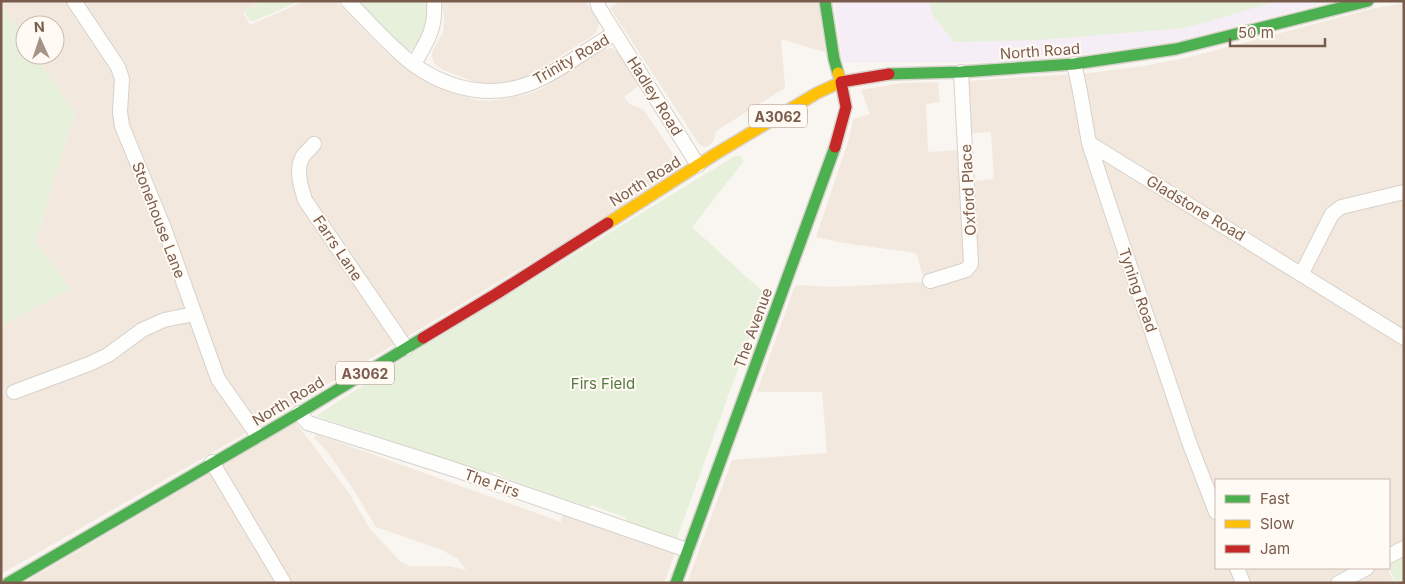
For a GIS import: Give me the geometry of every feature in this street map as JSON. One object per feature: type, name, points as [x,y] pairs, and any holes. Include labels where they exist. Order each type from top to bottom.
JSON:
[{"type":"street","name":"Stonehouse Lane","points":[[74,1],[118,67],[122,80],[120,112],[122,126],[164,228],[218,379],[258,436]]},
{"type":"street","name":"Trinity Road","points":[[348,1],[414,64],[447,83],[472,90],[497,92],[520,87],[542,79],[615,33]]},
{"type":"street","points":[[414,64],[432,32],[435,17],[434,1]]},
{"type":"street","name":"Hadley Road","points":[[597,1],[599,8],[698,165]]},
{"type":"street","name":"The Avenue","points":[[676,583],[840,134],[846,107],[834,59],[825,1]]},
{"type":"street","name":"North Road","points":[[8,583],[212,462],[299,413],[496,294],[698,165],[817,93],[841,82],[886,74],[961,72],[1074,64],[1176,49],[1368,1]]},
{"type":"street","name":"Tyning Road","points":[[1074,64],[1089,143],[1189,442],[1215,509]]},
{"type":"street","name":"Oxford Place","points":[[930,281],[966,270],[971,264],[961,72]]},
{"type":"street","name":"Gladstone Road","points":[[1089,143],[1302,273],[1404,338]]},
{"type":"street","name":"Farrs Lane","points":[[314,144],[302,157],[300,182],[305,200],[406,348]]},
{"type":"street","points":[[1302,273],[1332,214],[1341,207],[1404,192]]},
{"type":"street","points":[[14,392],[108,355],[142,330],[164,320],[194,314]]},
{"type":"street","name":"The Firs","points":[[299,413],[308,422],[453,469],[687,550]]},
{"type":"street","points":[[212,462],[284,583]]},
{"type":"street","points":[[1390,555],[1404,548]]},
{"type":"street","points":[[1237,569],[1243,583]]},
{"type":"street","points":[[1338,583],[1365,569]]},
{"type":"shaded area","points":[[1,1],[262,1],[243,12],[250,25],[305,1],[336,1],[385,52],[419,77],[460,95],[489,101],[525,95],[541,89],[602,50],[612,48],[617,51],[640,85],[624,97],[629,104],[643,109],[682,167],[555,248],[243,435],[1,574],[1,326],[71,289],[35,241],[75,114],[42,65],[65,65],[65,15],[15,15],[15,25],[1,5]]},
{"type":"shaded area","points":[[441,1],[585,1],[597,17],[599,24],[595,34],[536,72],[522,79],[485,84],[443,70],[433,61],[433,50],[443,32],[444,16]]},
{"type":"shaded area","points":[[620,1],[818,1],[825,52],[781,39],[785,88],[716,131],[714,140],[710,145],[704,147],[699,144],[610,8]]},
{"type":"shaded area","points":[[834,1],[1333,1],[1169,43],[1016,62],[854,63],[843,62]]},
{"type":"shaded area","points":[[1404,3],[1404,540],[1390,547],[1390,479],[1215,479],[1215,569],[1388,569],[1395,583],[687,583],[732,460],[827,453],[822,392],[757,392],[795,285],[834,287],[925,282],[916,253],[844,243],[816,237],[849,139],[853,119],[870,114],[861,90],[902,83],[938,82],[940,102],[926,104],[928,152],[961,150],[964,182],[994,179],[991,132],[969,133],[967,81],[1090,73],[1144,66],[1190,57],[1375,8]]},
{"type":"shaded area","points":[[296,423],[349,493],[370,529],[401,562],[409,566],[448,566],[466,570],[458,559],[442,550],[376,527],[350,484],[325,449],[314,438],[316,434],[561,522],[563,513],[675,553],[664,583],[24,583]]},
{"type":"green space","points":[[264,1],[300,1],[251,22],[244,12]]},
{"type":"green space","points":[[353,1],[430,1],[433,15],[419,47],[413,50],[406,50]]},
{"type":"green space","points":[[929,1],[1278,1],[1185,28],[1039,40],[954,42],[934,17]]},
{"type":"green space","points":[[1,5],[15,25],[15,65],[42,65],[75,114],[35,241],[71,289],[1,326]]},
{"type":"green space","name":"Firs Field","points":[[735,156],[740,156],[744,161],[692,227],[765,294],[677,538],[668,535],[667,537],[662,533],[627,521],[624,517],[592,505],[588,507],[503,477],[494,471],[492,474],[316,416],[406,357]]},
{"type":"green space","points":[[1404,553],[1404,583],[1396,583],[1389,569],[1390,560]]},
{"type":"traffic: fast","points":[[825,1],[838,73]]},
{"type":"traffic: fast","points":[[889,74],[961,72],[1074,64],[1176,49],[1368,1]]},
{"type":"traffic: fast","points":[[676,583],[835,147]]},
{"type":"traffic: fast","points":[[8,583],[299,413],[423,338]]},
{"type":"traffic: slow","points":[[608,223],[717,153],[817,93],[841,82],[838,73]]},
{"type":"traffic: jam","points":[[835,147],[846,107],[841,82],[889,74]]},
{"type":"traffic: jam","points":[[423,338],[608,223]]}]
